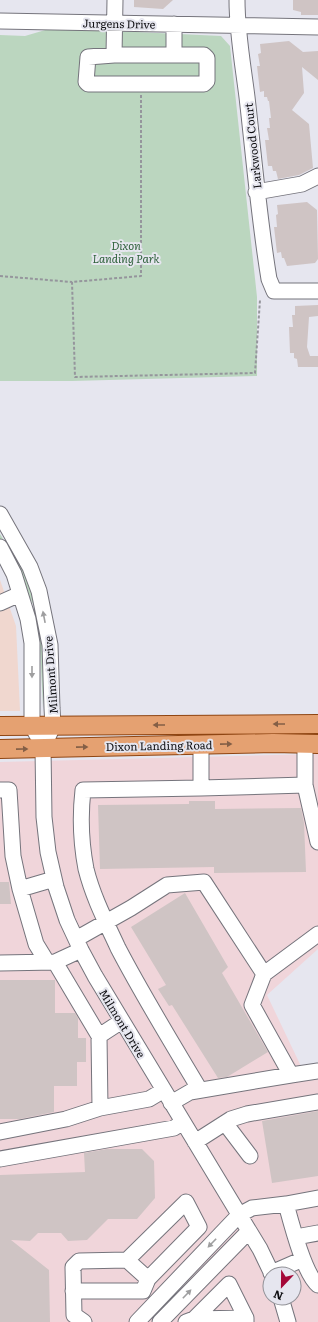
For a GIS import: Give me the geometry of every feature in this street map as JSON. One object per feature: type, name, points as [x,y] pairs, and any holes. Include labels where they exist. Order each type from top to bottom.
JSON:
[{"type":"main road","name":"Dixon Landing Road","points":[[0,726],[318,724]]},
{"type":"main road","name":"Dixon Landing Road","points":[[0,749],[201,744],[311,744]]},
{"type":"street","points":[[114,55],[115,0]]},
{"type":"street","name":"Larkwood Court","points":[[237,0],[238,26],[256,192],[269,280],[274,291],[318,291]]},
{"type":"street","name":"Jurgens Drive","points":[[0,21],[318,27]]},
{"type":"street","points":[[174,24],[174,55]]},
{"type":"street","points":[[114,55],[174,55],[206,56],[206,82],[204,84],[88,84],[86,82],[88,57],[114,55]]},
{"type":"street","points":[[256,192],[302,184],[318,176]]},
{"type":"street","name":"Milmont Drive","points":[[0,514],[30,567],[39,591],[50,645],[53,726],[43,748],[44,817],[48,852],[54,879],[68,920],[78,944],[122,1021],[260,1249],[268,1266]]},
{"type":"street","name":"Milmont Drive","points":[[0,547],[14,574],[28,619],[32,643],[32,726],[43,748]]},
{"type":"street","points":[[0,603],[20,594]]},
{"type":"street","points":[[201,744],[201,788]]},
{"type":"street","points":[[311,744],[305,784],[318,842]]},
{"type":"street","points":[[200,1090],[136,982],[94,896],[86,869],[83,849],[81,819],[83,790],[305,784]]},
{"type":"street","points":[[0,790],[9,790],[13,856],[20,889],[36,944],[51,962],[99,1036],[100,1108]]},
{"type":"street","points":[[20,889],[54,879]]},
{"type":"street","points":[[0,963],[51,962],[78,944],[106,922],[168,885],[204,882],[264,974]]},
{"type":"street","points":[[291,1075],[252,1005],[264,974],[318,934]]},
{"type":"street","points":[[99,1036],[122,1021]]},
{"type":"street","points":[[0,1132],[66,1119],[100,1108],[318,1071]]},
{"type":"street","points":[[195,1142],[225,1123],[247,1114],[318,1102]]},
{"type":"street","points":[[0,1159],[174,1128],[183,1122]]},
{"type":"street","points":[[225,1123],[250,1156]]},
{"type":"street","points":[[137,1322],[239,1215],[252,1208],[318,1198]]},
{"type":"street","points":[[73,1291],[143,1291],[147,1283],[199,1227],[186,1202],[127,1260],[79,1261],[73,1267],[73,1291],[74,1315],[84,1322]]},
{"type":"street","points":[[286,1204],[303,1259],[314,1281],[318,1285]]},
{"type":"street","points":[[160,1322],[249,1232]]},
{"type":"street","points":[[296,1237],[318,1233]]},
{"type":"street","points":[[288,1266],[303,1259]]},
{"type":"street","points":[[127,1260],[159,1299]]},
{"type":"street","points":[[172,1310],[189,1321],[246,1320],[229,1284],[189,1321]]},
{"type":"street","points":[[283,1306],[288,1322]]},
{"type":"path","points":[[0,276],[72,282],[141,276],[141,84]]},
{"type":"path","points":[[72,282],[75,376],[255,373],[260,300]]},
{"type":"shaded area","points":[[0,580],[16,626],[20,711],[0,711]]},
{"type":"shaded area","points":[[318,754],[318,949],[267,995],[308,1081],[318,1079],[318,1322],[0,1322],[0,762]]},
{"type":"green space","name":"Dixon Landing Park","points":[[52,28],[221,36],[230,46],[257,297],[257,376],[72,381],[0,381],[0,35],[25,36]]},
{"type":"green space","points":[[0,534],[5,542],[10,546],[23,568],[35,604],[42,642],[44,683],[43,708],[40,646],[34,606],[0,539]]},
{"type":"building","points":[[134,0],[173,0],[163,9],[134,7]]},
{"type":"building","points":[[293,0],[318,0],[318,15],[301,15],[301,12],[293,10]]},
{"type":"building","points":[[289,41],[303,52],[318,51],[318,80],[302,67],[304,93],[292,110],[309,124],[313,168],[299,175],[278,179],[276,171],[273,171],[272,166],[268,166],[265,140],[269,140],[267,128],[270,128],[269,118],[271,118],[269,101],[267,97],[264,97],[264,91],[260,92],[257,66],[260,66],[258,54],[261,53],[260,44]]},
{"type":"building","points":[[307,202],[317,210],[318,259],[315,263],[287,266],[284,258],[282,258],[281,252],[277,253],[274,227],[277,227],[277,205]]},
{"type":"building","points":[[318,305],[318,316],[309,317],[307,347],[310,356],[318,356],[318,367],[298,367],[297,359],[294,358],[294,353],[290,353],[289,327],[293,327],[292,315],[295,315],[295,306]]},
{"type":"building","points":[[189,801],[215,801],[215,809],[301,808],[304,823],[306,872],[214,873],[214,867],[100,869],[98,805],[189,804]]},
{"type":"building","points":[[0,882],[9,882],[11,904],[0,904]]},
{"type":"building","points":[[185,893],[228,967],[222,973],[268,1052],[227,1077],[218,1078],[172,1005],[169,1006],[158,989],[166,985],[131,927]]},
{"type":"building","points":[[0,980],[55,980],[55,1013],[75,1013],[78,1018],[78,1038],[86,1038],[86,1062],[77,1062],[77,1086],[54,1086],[54,1112],[20,1119],[0,1119]]},
{"type":"building","points":[[318,1111],[318,1176],[272,1183],[262,1121]]},
{"type":"building","points":[[107,1149],[142,1149],[154,1161],[155,1198],[137,1219],[108,1219],[87,1240],[68,1241],[61,1233],[38,1233],[30,1241],[11,1240],[49,1270],[50,1322],[0,1322],[0,1175],[85,1172],[84,1153]]}]
